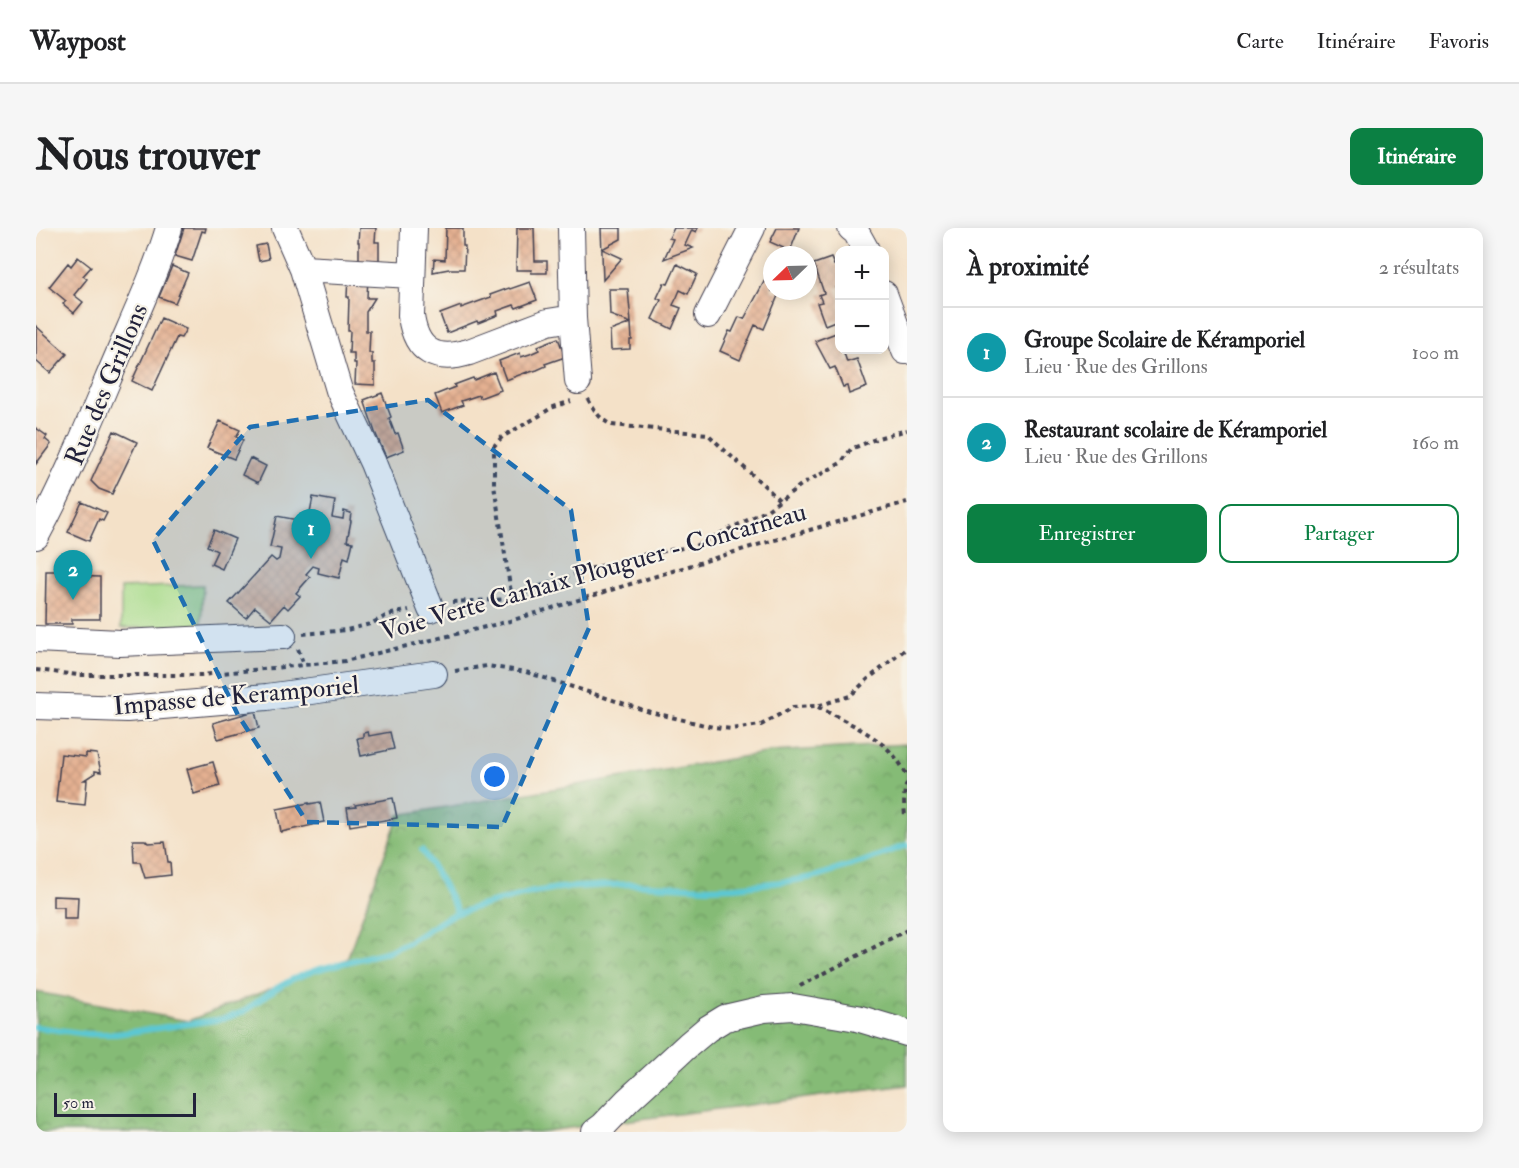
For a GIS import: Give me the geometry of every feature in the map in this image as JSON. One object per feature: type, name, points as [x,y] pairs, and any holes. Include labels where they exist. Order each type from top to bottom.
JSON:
[{"type":"street","name":"Rue des Grillons","points":[[36,536],[84,435],[155,269],[170,228]]},
{"type":"street","points":[[285,228],[303,269],[339,390],[373,463],[430,607]]},
{"type":"street","points":[[414,228],[412,326],[422,346],[436,355],[458,356],[548,322],[573,318]]},
{"type":"street","points":[[571,228],[573,318],[580,392]]},
{"type":"street","points":[[708,315],[752,228]]},
{"type":"street","points":[[303,269],[412,275]]},
{"type":"street","points":[[887,300],[905,351]]},
{"type":"street","points":[[36,639],[120,643],[288,635]]},
{"type":"street","name":"Impasse de Keramporiel","points":[[36,706],[127,708],[267,697],[434,674]]},
{"type":"street","points":[[595,1132],[688,1045],[725,1018],[764,1009],[793,1007],[857,1018],[907,1033]]},
{"type":"path","points":[[512,599],[494,485],[494,446],[502,437],[580,392],[605,422],[708,434],[780,501]]},
{"type":"path","points":[[313,691],[288,635],[347,630],[370,624],[388,615],[430,607],[512,599],[543,585],[593,568],[648,554],[695,546],[766,511],[801,485],[841,463],[851,449],[907,430]]},
{"type":"path","name":"Voie Verte Carhaix Plouguer - Concarneau","points":[[36,670],[78,675],[201,675],[345,661],[510,621],[907,502]]},
{"type":"path","points":[[434,674],[487,666],[526,672],[650,712],[713,728],[730,729],[761,725],[793,707],[817,706],[850,696],[907,648]]},
{"type":"path","points":[[817,706],[875,737],[897,759],[907,776]]},
{"type":"path","points":[[907,783],[903,801],[907,818]]},
{"type":"path","points":[[799,986],[907,930]]},
{"type":"highlighted area","points":[[428,400],[571,510],[589,628],[502,827],[307,822],[238,715],[153,540],[250,427]]},
{"type":"green space","points":[[203,585],[201,627],[121,628],[121,588]]},
{"type":"green space","points":[[907,744],[907,1085],[538,1132],[36,1132],[36,992],[188,1021],[347,959],[399,815],[771,752]]},
{"type":"building","points":[[184,228],[206,228],[205,232],[202,231],[192,261],[175,256]]},
{"type":"building","points":[[359,228],[376,228],[375,242],[379,242],[379,265],[359,264]]},
{"type":"building","points":[[446,228],[463,228],[464,269],[433,272],[434,259],[445,260]]},
{"type":"building","points":[[517,228],[534,228],[535,261],[547,261],[547,273],[516,270]]},
{"type":"building","points":[[601,228],[621,228],[621,239],[602,249],[622,258],[603,280]]},
{"type":"building","points":[[674,228],[698,228],[696,232],[692,230],[685,245],[693,248],[664,259],[673,239],[669,238]]},
{"type":"building","points":[[777,228],[799,228],[792,246],[779,246],[770,242]]},
{"type":"building","points":[[266,244],[269,259],[259,261],[256,246]]},
{"type":"building","points":[[78,257],[91,267],[83,276],[87,279],[74,295],[83,302],[74,313],[63,304],[66,301],[49,287],[68,263],[71,266]]},
{"type":"building","points":[[831,258],[835,265],[835,321],[825,325],[817,303],[822,302],[819,295],[824,293],[817,273],[817,263]]},
{"type":"building","points":[[677,264],[697,274],[688,294],[680,290],[673,305],[681,308],[672,329],[652,319],[661,300],[657,298],[664,283],[668,284]]},
{"type":"building","points":[[172,266],[188,273],[175,303],[159,297]]},
{"type":"building","points":[[348,276],[368,277],[367,298],[375,298],[366,312],[366,331],[370,331],[369,353],[372,353],[372,363],[375,363],[375,385],[355,384],[356,363],[354,363],[354,353],[349,353]]},
{"type":"building","points":[[530,282],[537,300],[516,308],[514,305],[497,311],[498,315],[447,333],[440,314]]},
{"type":"building","points":[[763,284],[763,300],[776,300],[764,329],[755,325],[740,360],[720,351],[729,331],[732,332],[739,317],[744,319]]},
{"type":"building","points":[[609,289],[628,289],[631,323],[610,315]]},
{"type":"building","points":[[161,318],[186,329],[181,338],[177,337],[152,391],[132,381]]},
{"type":"building","points":[[631,323],[630,349],[611,350],[610,331]]},
{"type":"building","points":[[36,326],[67,354],[50,373],[36,361]]},
{"type":"building","points":[[835,333],[835,354],[844,354],[847,362],[857,359],[867,387],[849,394],[847,386],[843,387],[835,367],[830,369],[815,341]]},
{"type":"building","points":[[558,338],[565,357],[545,364],[546,366],[537,370],[506,380],[499,361],[520,353],[521,357],[530,354],[539,350],[538,346]]},
{"type":"building","points":[[494,372],[501,390],[480,398],[479,395],[461,401],[463,405],[442,413],[435,395],[455,387],[454,385]]},
{"type":"building","points":[[382,393],[395,434],[398,433],[404,450],[386,457],[364,400]]},
{"type":"building","points":[[220,421],[240,430],[236,437],[243,440],[234,459],[207,448]]},
{"type":"building","points":[[36,428],[47,436],[45,439],[51,444],[36,464]]},
{"type":"building","points":[[114,431],[137,442],[112,494],[99,489],[91,481]]},
{"type":"building","points":[[250,458],[266,466],[258,483],[242,475]]},
{"type":"building","points":[[313,497],[335,501],[332,517],[343,519],[344,511],[351,513],[347,541],[353,542],[349,559],[344,557],[339,578],[318,573],[319,568],[313,566],[306,574],[310,577],[296,593],[300,596],[288,609],[284,605],[271,620],[255,607],[246,618],[229,603],[271,557],[276,561],[279,559],[281,549],[270,547],[277,516],[298,520],[297,525],[307,527]]},
{"type":"building","points":[[82,502],[107,513],[103,521],[99,519],[89,541],[68,532]]},
{"type":"building","points":[[214,530],[235,539],[222,569],[211,564],[217,551],[207,546]]},
{"type":"building","points":[[46,571],[72,571],[71,576],[100,577],[100,619],[72,619],[72,624],[45,624]]},
{"type":"building","points":[[255,711],[259,728],[218,739],[213,723]]},
{"type":"building","points":[[368,732],[369,736],[390,732],[394,749],[361,756],[357,738],[363,737],[363,733]]},
{"type":"building","points":[[86,753],[97,754],[101,772],[95,771],[84,780],[87,780],[85,805],[56,802],[61,754],[86,757]]},
{"type":"building","points":[[213,762],[220,786],[194,794],[187,769]]},
{"type":"building","points":[[393,798],[397,818],[350,826],[347,808]]},
{"type":"building","points":[[320,802],[324,822],[281,832],[277,809]]},
{"type":"building","points":[[133,840],[145,840],[148,843],[165,842],[171,875],[145,878],[140,862],[134,862]]},
{"type":"building","points":[[53,896],[78,897],[77,919],[64,919],[64,907],[53,907]]},
{"type":"waterway","points":[[36,1027],[88,1034],[116,1034],[223,1019],[243,1012],[293,979],[316,970],[389,951],[450,916],[533,892],[559,888],[631,884],[708,888],[790,881],[813,877],[862,862],[907,845]]},
{"type":"waterway","points":[[422,850],[458,913]]},
{"type":"place","name":"Groupe Scolaire de Kéramporiel","points":[[311,559]]},
{"type":"place","name":"Restaurant scolaire de Kéramporiel","points":[[73,600]]}]
